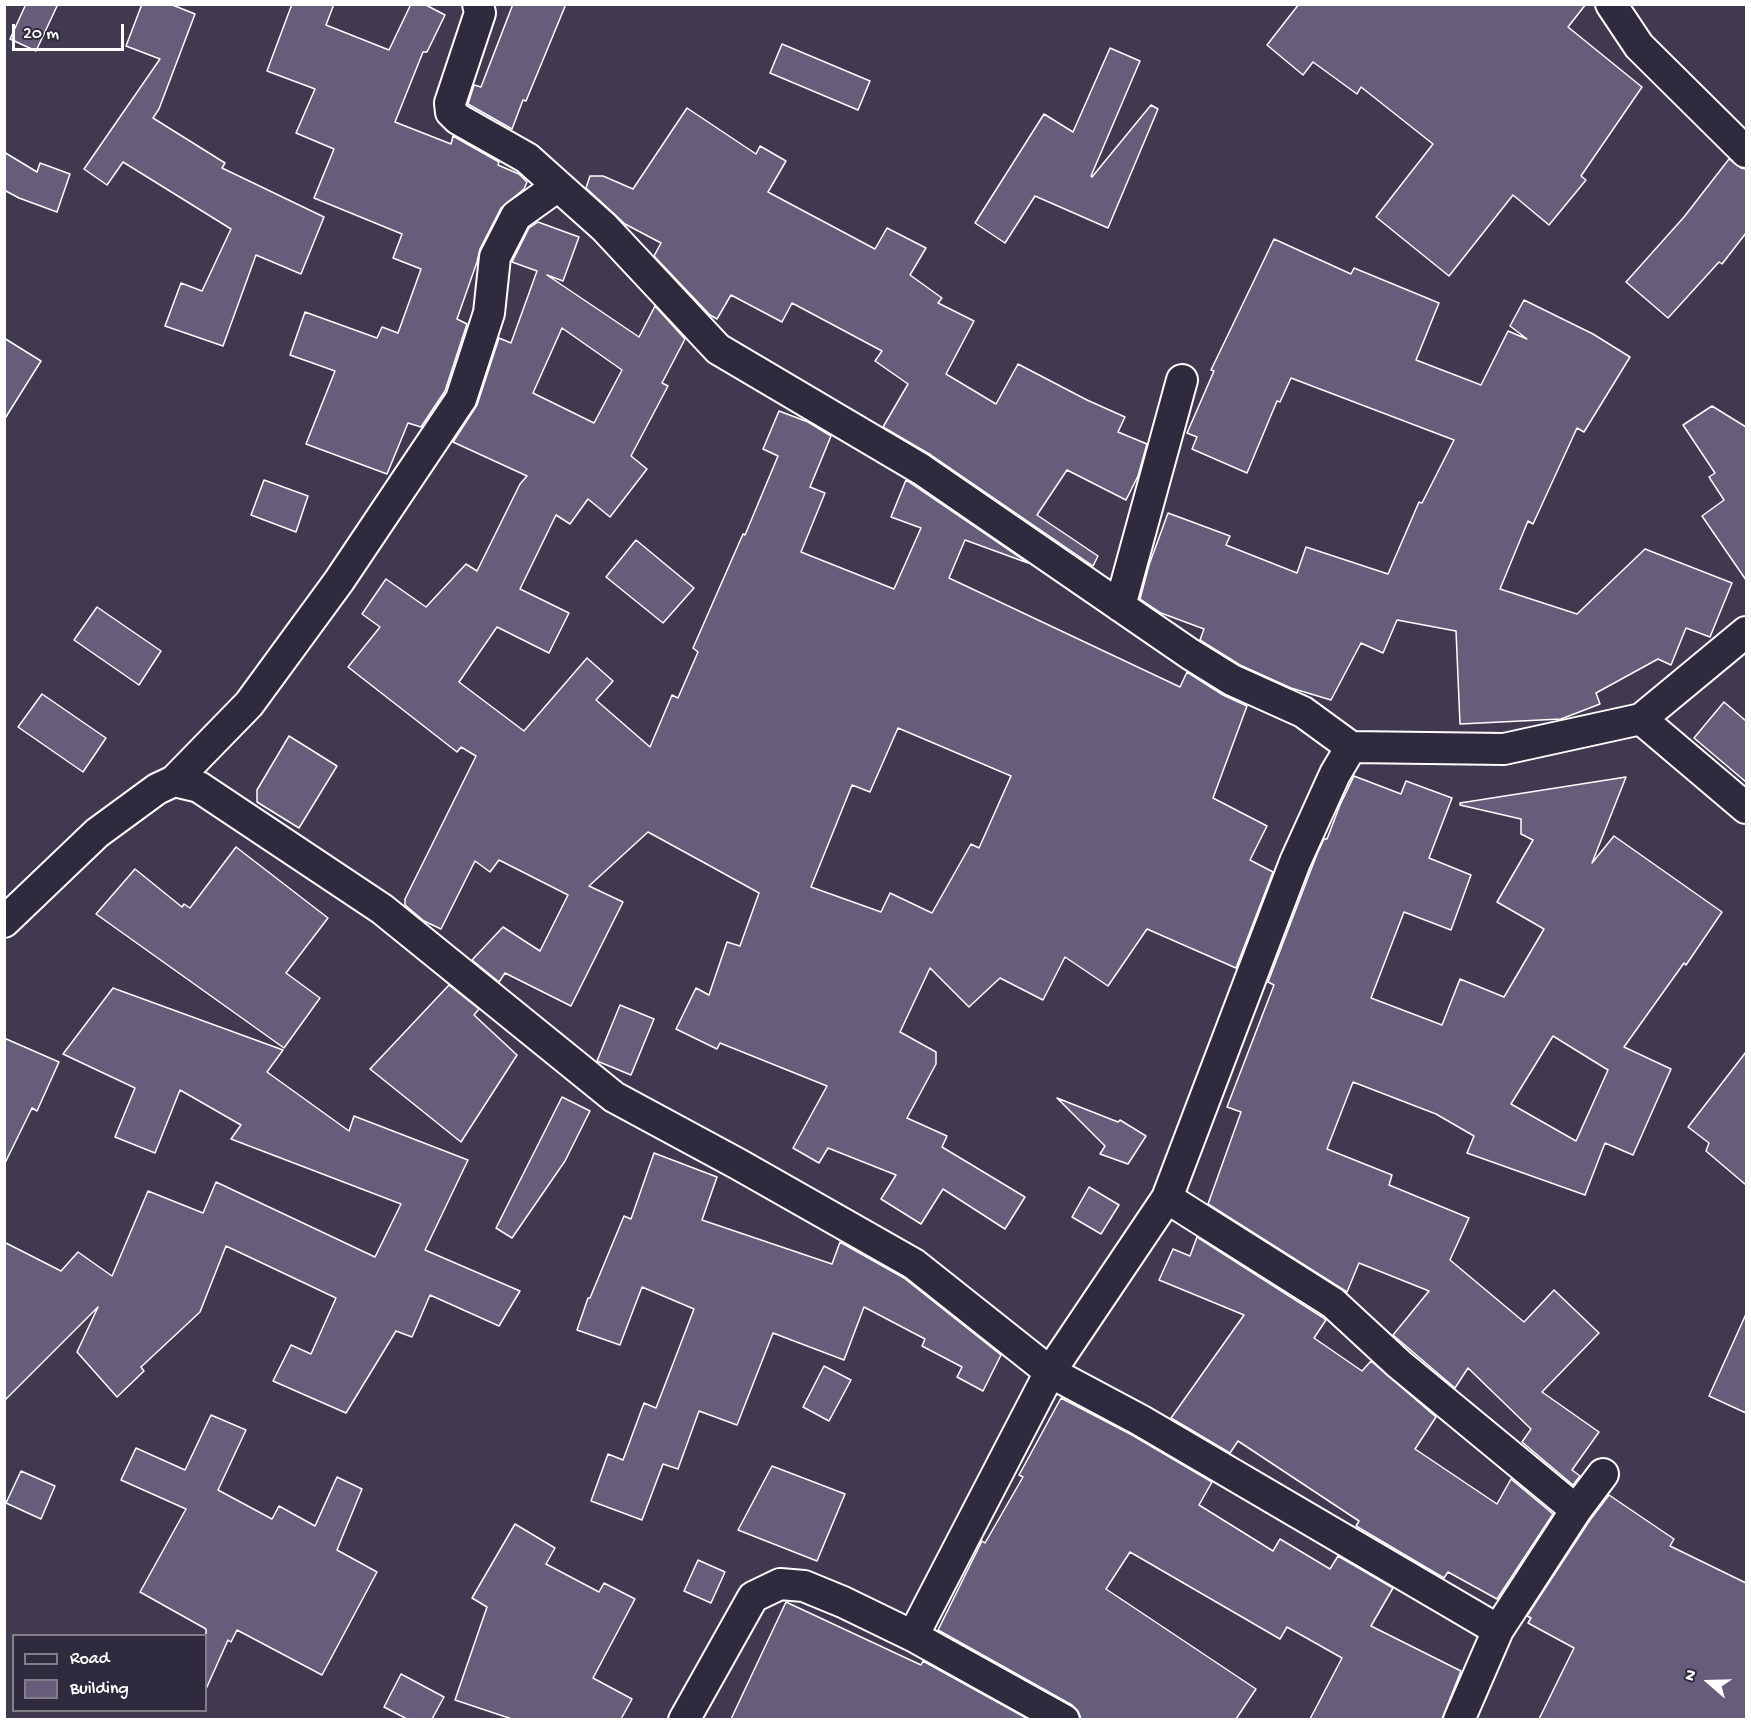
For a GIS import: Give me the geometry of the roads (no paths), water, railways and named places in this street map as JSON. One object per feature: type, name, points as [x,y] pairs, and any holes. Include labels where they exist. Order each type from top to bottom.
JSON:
[{"type":"street","points":[[478,4],[480,13],[450,103],[452,112],[458,119],[527,158],[604,226],[718,349],[921,469],[1190,654],[1232,680],[1303,712],[1351,747],[1504,749],[1641,719],[1746,632]]},
{"type":"street","points":[[1611,4],[1639,46],[1746,152]]},
{"type":"street","points":[[4,922],[97,833],[157,789],[174,782],[249,704],[339,581],[461,399],[489,313],[495,257],[516,216],[558,186]]},
{"type":"street","points":[[1120,606],[1182,380]]},
{"type":"street","points":[[1641,719],[1746,808]]},
{"type":"street","points":[[914,1636],[1050,1372],[1167,1198],[1295,862],[1335,774],[1351,747]]},
{"type":"street","points":[[174,782],[199,787],[382,909],[614,1097],[914,1264],[1050,1372],[1140,1420],[1498,1630]]},
{"type":"street","points":[[1167,1198],[1333,1304],[1399,1364],[1576,1510]]},
{"type":"street","points":[[1459,1719],[1498,1630],[1576,1510],[1603,1474]]},
{"type":"street","points":[[684,1719],[753,1597],[780,1584],[804,1586],[914,1636],[1064,1719]]}]
